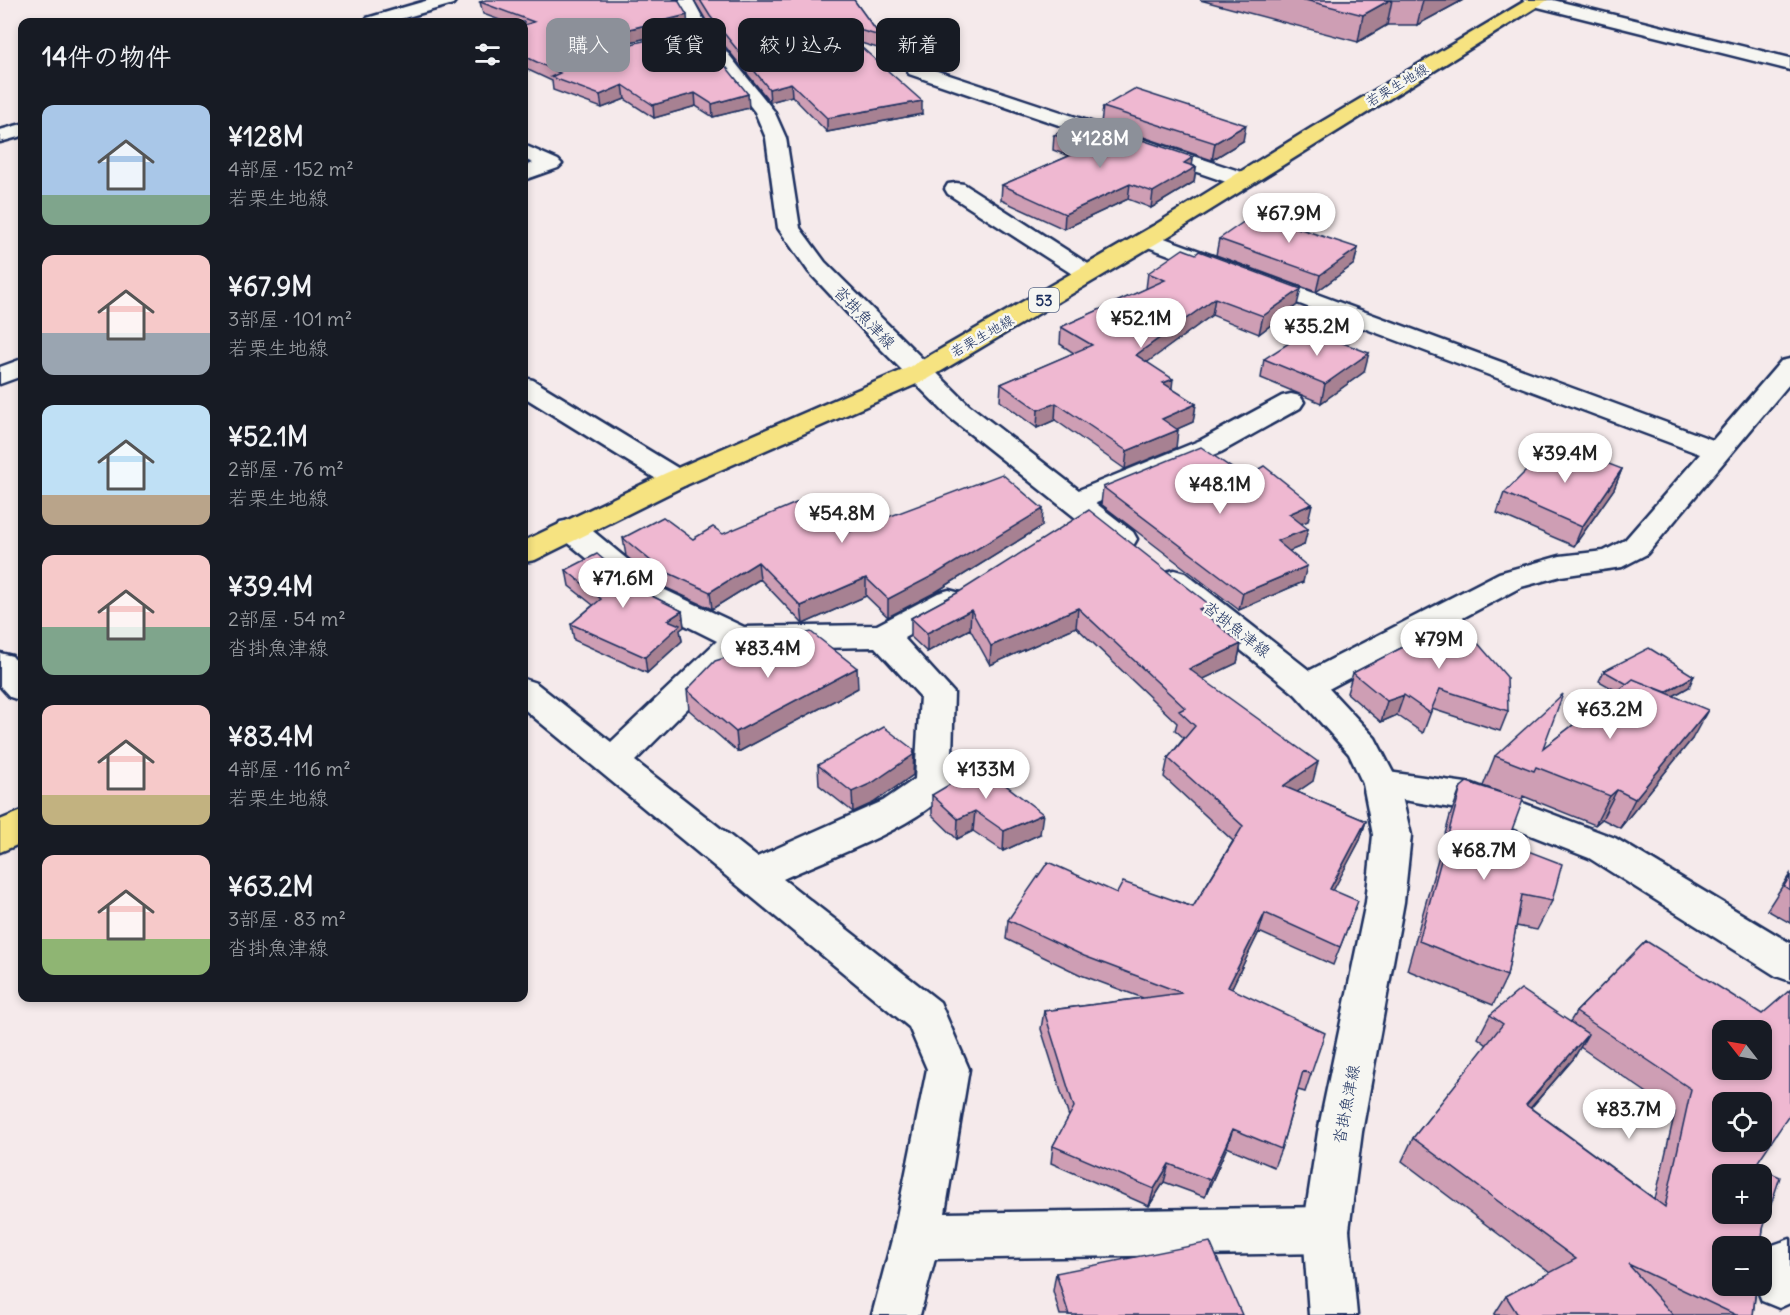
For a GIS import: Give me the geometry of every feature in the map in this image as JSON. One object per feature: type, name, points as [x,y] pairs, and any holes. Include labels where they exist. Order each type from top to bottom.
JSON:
[{"type":"main road","name":"若栗生地線","points":[[528,550],[676,479],[919,373],[1148,239],[1536,0]]},
{"type":"main road","points":[[0,838],[18,827]]},
{"type":"street","points":[[387,18],[447,0]]},
{"type":"street","name":"沓掛魚津線","points":[[684,0],[694,18]]},
{"type":"street","points":[[1536,0],[1790,64]]},
{"type":"street","points":[[372,4],[397,15]]},
{"type":"street","name":"沓掛魚津線","points":[[726,63],[764,111],[776,138],[789,228],[831,282],[919,373],[1074,515],[1150,561],[1307,686],[1363,747],[1381,784],[1392,835],[1385,902],[1340,1132],[1326,1230],[1333,1315]]},
{"type":"street","points":[[922,72],[1243,180]]},
{"type":"street","points":[[0,136],[18,130]]},
{"type":"street","points":[[528,153],[551,164],[528,173]]},
{"type":"street","points":[[956,189],[1088,274]]},
{"type":"street","points":[[1148,239],[1718,451]]},
{"type":"street","points":[[0,376],[18,369]]},
{"type":"street","points":[[1307,686],[1510,580],[1560,566],[1611,560],[1636,547],[1718,451],[1787,376]]},
{"type":"street","points":[[528,388],[676,479]]},
{"type":"street","points":[[1074,515],[1211,446],[1291,402]]},
{"type":"street","points":[[571,530],[652,596],[739,638],[883,636],[975,583]]},
{"type":"street","points":[[752,876],[896,811],[933,785],[937,693],[883,636]]},
{"type":"street","points":[[612,763],[739,638]]},
{"type":"street","points":[[0,664],[18,684]]},
{"type":"street","points":[[528,694],[925,1016],[948,1069],[917,1236],[896,1315]]},
{"type":"street","points":[[1381,784],[1473,798],[1602,848],[1790,964]]},
{"type":"street","points":[[917,1236],[1326,1230]]},
{"type":"building","points":[[486,0],[678,0],[687,15],[675,18],[642,18],[642,26],[630,29],[630,18],[546,18],[546,66],[528,58],[528,24],[534,22],[480,2]]},
{"type":"building","points":[[700,0],[854,0],[876,30],[876,35],[864,31],[864,18],[738,18],[738,51],[726,36],[726,18],[710,16]]},
{"type":"building","points":[[1305,0],[1390,0],[1363,15]]},
{"type":"building","points":[[642,41],[642,72],[726,72],[726,67],[748,94],[712,104],[695,93],[653,105],[623,85],[600,95],[551,77],[560,73],[558,72],[630,72],[630,44]]},
{"type":"building","points":[[864,50],[876,60],[876,72],[889,72],[922,101],[827,118],[791,83],[769,89],[755,72],[864,72]]},
{"type":"building","points":[[1134,89],[1246,125],[1215,143],[1103,107]]},
{"type":"building","points":[[1082,120],[1193,157],[1184,163],[1196,167],[1153,192],[1130,184],[1065,214],[1002,185],[1090,147],[1054,135]]},
{"type":"building","points":[[1255,214],[1358,248],[1320,275],[1219,239]]},
{"type":"building","points":[[1183,249],[1196,254],[1199,251],[1301,289],[1263,316],[1215,298],[1136,355],[1173,379],[1163,383],[1196,404],[1162,419],[1178,430],[1127,451],[1056,403],[1038,410],[1001,384],[1092,345],[1061,327],[1165,280],[1148,273]]},
{"type":"building","points":[[1309,330],[1369,353],[1325,384],[1264,359]]},
{"type":"building","points":[[1554,443],[1622,469],[1582,527],[1504,493]]},
{"type":"building","points":[[1201,447],[1245,477],[1264,466],[1312,504],[1289,514],[1308,529],[1277,541],[1307,566],[1243,593],[1103,487]]},
{"type":"building","points":[[1002,474],[1043,509],[934,575],[888,599],[866,578],[801,606],[758,562],[710,592],[662,570],[623,538],[663,517],[693,539],[713,527],[723,534],[808,498],[846,533]]},
{"type":"building","points":[[1089,510],[1210,605],[1199,609],[1241,644],[1189,669],[1318,762],[1283,786],[1366,821],[1330,889],[1358,901],[1340,947],[1265,913],[1228,987],[1325,1033],[1311,1074],[1303,1071],[1281,1149],[1233,1129],[1210,1180],[1169,1164],[1154,1189],[1053,1146],[1074,1107],[1044,1011],[1182,993],[1084,956],[1008,920],[1048,862],[1117,893],[1123,882],[1193,907],[1243,826],[1168,758],[1195,726],[1179,711],[1185,708],[1078,608],[991,646],[971,610],[927,633],[911,618],[959,592]]},
{"type":"building","points":[[597,554],[638,589],[682,611],[668,620],[680,625],[645,657],[571,624],[601,599],[566,570]]},
{"type":"building","points":[[1457,619],[1507,677],[1508,711],[1440,689],[1430,713],[1404,695],[1387,701],[1353,673]]},
{"type":"building","points":[[811,632],[857,668],[736,732],[687,690],[715,661]]},
{"type":"building","points":[[1649,648],[1694,676],[1666,692],[1633,679],[1627,684],[1604,671]]},
{"type":"building","points":[[1633,679],[1708,710],[1635,799],[1617,790],[1610,796],[1536,767],[1534,771],[1495,756],[1563,694],[1543,748]]},
{"type":"building","points":[[884,727],[914,750],[913,755],[872,783],[852,792],[818,765]]},
{"type":"building","points":[[981,766],[1043,814],[1004,831],[975,811],[958,819],[932,795]]},
{"type":"building","points":[[1467,782],[1523,800],[1507,843],[1562,864],[1552,901],[1522,895],[1507,976],[1419,941],[1461,787]]},
{"type":"building","points":[[1790,876],[1790,890],[1784,886]]},
{"type":"building","points":[[1646,941],[1762,1014],[1790,990],[1790,1114],[1772,1141],[1772,1092],[1712,1092],[1712,1152],[1764,1152],[1756,1164],[1712,1164],[1712,1224],[1765,1224],[1762,1236],[1712,1236],[1712,1296],[1755,1296],[1753,1315],[1736,1315],[1628,1264],[1673,1315],[1518,1315],[1506,1296],[1576,1259],[1413,1138],[1503,1024],[1490,1015],[1521,989],[1588,1034],[1526,1105],[1665,1207],[1691,1089],[1576,1012]]},
{"type":"building","points":[[1772,1173],[1780,1177],[1772,1201]]},
{"type":"building","points":[[1210,1242],[1242,1315],[1069,1315],[1056,1273]]}]
